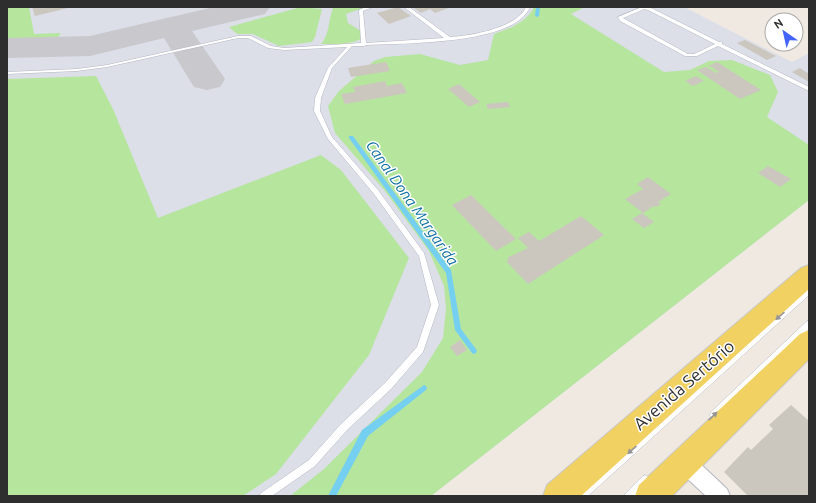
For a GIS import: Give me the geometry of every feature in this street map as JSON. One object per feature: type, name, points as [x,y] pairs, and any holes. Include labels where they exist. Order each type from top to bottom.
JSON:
[{"type":"main road","name":"Avenida Sertório","points":[[558,496],[809,275]]},
{"type":"main road","points":[[651,485],[682,460],[809,342]]},
{"type":"street","points":[[682,460],[720,496]]},
{"type":"lane","points":[[364,45],[361,10],[371,7]]},
{"type":"lane","points":[[406,7],[449,39]]},
{"type":"lane","points":[[7,72],[58,71],[107,66],[238,37],[249,38],[270,47],[284,49],[462,38],[497,30],[511,24],[526,12],[528,7]]},
{"type":"lane","points":[[720,44],[695,55],[687,55],[622,20],[620,17],[647,8],[720,44],[809,89]]},
{"type":"lane","points":[[264,496],[312,463],[344,427],[388,386],[420,349],[435,305],[422,255],[376,192],[330,138],[317,111],[318,98],[330,68],[350,46]]},
{"type":"lane","points":[[581,496],[809,290]]},
{"type":"lane","points":[[708,420],[809,324]]},
{"type":"lane","points":[[629,496],[651,485]]},
{"type":"shaded area","points":[[7,7],[684,7],[764,48],[764,52],[772,52],[792,62],[809,53],[809,200],[431,496],[7,496]]},
{"type":"green space","points":[[7,7],[29,7],[34,34],[61,33],[54,42],[50,43],[7,43]]},
{"type":"green space","points":[[301,7],[322,9],[315,37],[312,42],[279,46],[253,34],[237,34],[229,27]]},
{"type":"green space","points":[[335,7],[366,7],[346,14],[348,23],[361,31],[361,39],[347,43],[321,44],[326,36],[331,13]]},
{"type":"green space","points":[[534,7],[585,7],[571,14],[664,72],[690,70],[709,61],[732,60],[770,75],[778,92],[767,117],[809,145],[809,200],[431,496],[290,496],[324,469],[422,372],[443,338],[446,309],[444,286],[429,251],[385,191],[335,133],[328,106],[339,91],[374,61],[385,57],[420,54],[460,65],[488,60],[494,34],[522,21]]},
{"type":"green space","points":[[96,76],[113,109],[158,218],[321,155],[341,170],[409,258],[369,355],[276,474],[243,496],[7,496],[7,79]]},
{"type":"building","points":[[32,7],[68,7],[68,8],[35,16]]},
{"type":"building","points":[[398,7],[411,16],[389,24],[377,13]]},
{"type":"building","points":[[413,7],[451,7],[435,13],[430,9],[421,13]]},
{"type":"building","points":[[745,40],[764,50],[764,52],[768,52],[776,56],[767,60],[737,43]]},
{"type":"building","points":[[386,62],[390,71],[351,77],[348,68]]},
{"type":"building","points":[[717,62],[761,90],[740,99],[697,70],[706,67],[716,73],[719,72],[713,68],[715,68],[708,66]]},
{"type":"building","points":[[800,68],[809,74],[809,82],[792,72]]},
{"type":"building","points":[[696,76],[704,81],[693,86],[685,81]]},
{"type":"building","points":[[385,81],[387,86],[402,83],[407,93],[345,104],[341,94],[355,92],[353,87]]},
{"type":"building","points":[[459,84],[480,102],[469,107],[448,89]]},
{"type":"building","points":[[508,102],[510,107],[488,109],[486,104]]},
{"type":"building","points":[[768,166],[791,179],[780,187],[758,173]]},
{"type":"building","points":[[648,177],[671,194],[658,202],[661,204],[656,207],[654,206],[643,213],[625,199],[643,189],[637,184]]},
{"type":"building","points":[[471,195],[516,239],[496,251],[452,205]]},
{"type":"building","points":[[642,213],[654,222],[644,228],[632,219]]},
{"type":"building","points":[[581,216],[604,235],[528,284],[506,261],[509,260],[507,258],[528,248],[518,238],[529,232],[539,241]]},
{"type":"building","points":[[460,340],[467,350],[457,356],[450,347]]},
{"type":"building","points":[[791,405],[809,421],[809,496],[748,496],[724,472],[748,447],[751,450],[773,429],[769,425]]},
{"type":"waterway","name":"Canal Dona Margarida","points":[[537,16],[538,7]]},
{"type":"waterway","name":"Canal Dona Margarida","points":[[351,137],[449,272],[458,330],[474,351]]},
{"type":"waterway","name":"Canal Dona Margarida","points":[[332,496],[365,433],[424,388]]},
{"type":"taxiway","points":[[7,48],[90,46],[254,7]]},
{"type":"taxiway","points":[[166,28],[175,30],[207,79]]}]
